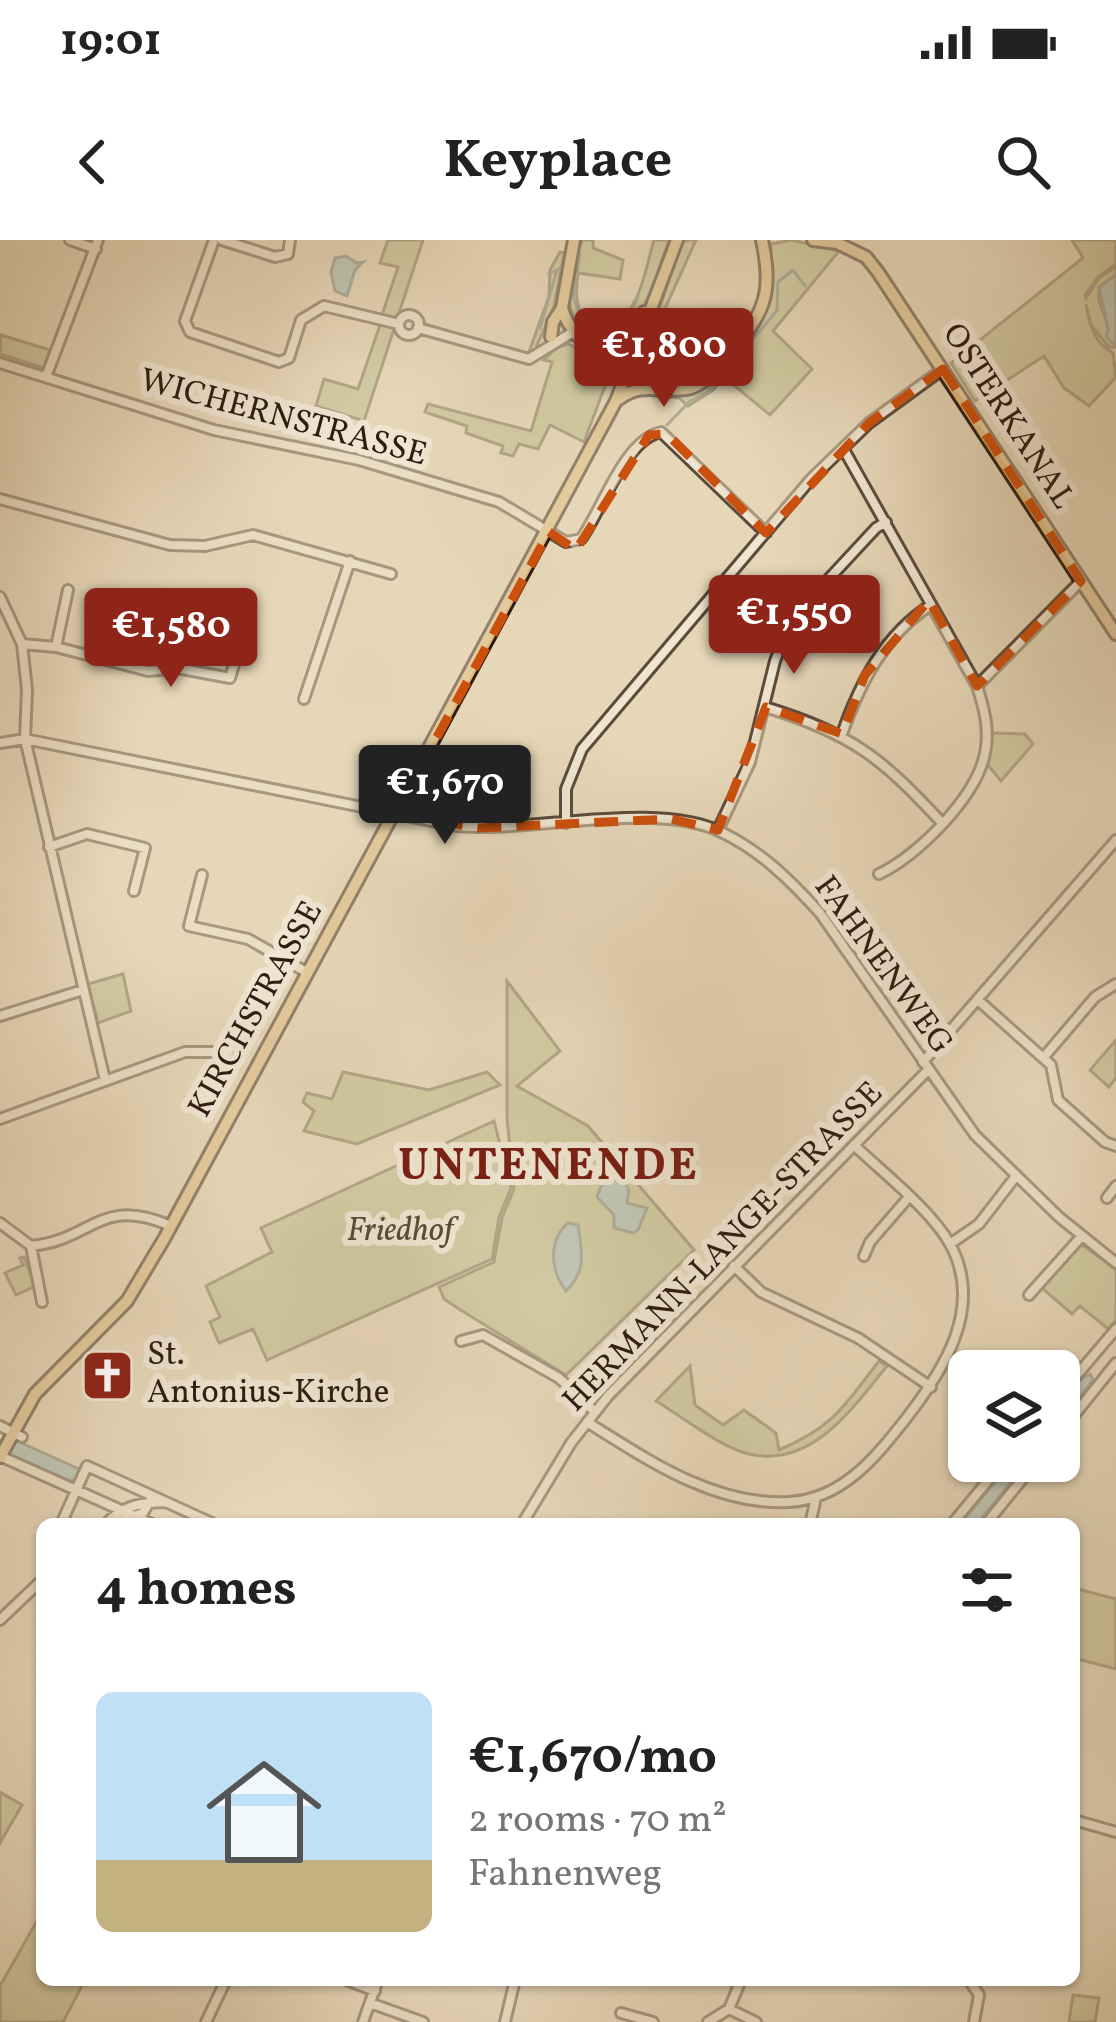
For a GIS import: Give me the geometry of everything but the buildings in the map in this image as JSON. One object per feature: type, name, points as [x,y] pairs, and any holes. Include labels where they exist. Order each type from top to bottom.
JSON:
[{"type":"main road","points":[[649,316],[677,240]]},
{"type":"main road","points":[[616,401],[637,388],[698,386],[749,330],[768,292],[766,240]]},
{"type":"main road","name":"OSTERKANAL","points":[[813,240],[836,242],[866,257],[1116,634]]},
{"type":"main road","points":[[551,337],[575,243]]},
{"type":"main road","points":[[572,330],[604,342],[629,335],[654,301]]},
{"type":"main road","points":[[562,308],[572,330],[613,356],[621,374]]},
{"type":"main road","name":"KIRCHSTRASSE","points":[[0,1456],[35,1394],[128,1301],[171,1226],[549,532],[616,401],[649,316]]},
{"type":"main road","name":"KIRCHSTRASSE","points":[[596,439],[649,316]]},
{"type":"main road","points":[[646,330],[645,366],[658,383],[669,388]]},
{"type":"street","points":[[46,377],[97,244],[70,240]]},
{"type":"street","points":[[290,240],[288,254],[275,257],[218,240],[185,321],[190,332],[279,362],[289,358],[301,320],[325,306],[399,324],[411,316],[418,328],[529,358],[572,330]]},
{"type":"street","points":[[541,353],[551,337],[572,330]]},
{"type":"street","name":"WICHERNSTRASSE","points":[[0,363],[214,430],[359,460],[499,502],[549,532]]},
{"type":"street","points":[[566,823],[566,789],[582,749],[843,448],[943,369]]},
{"type":"street","points":[[549,532],[566,542],[580,539],[624,463],[649,435],[661,432],[766,532]]},
{"type":"street","points":[[843,448],[977,686],[987,730],[985,756],[972,785],[942,823],[898,865],[878,874]]},
{"type":"street","points":[[0,499],[170,545],[206,546],[254,535],[391,574]]},
{"type":"street","points":[[718,830],[750,762],[775,661],[799,611],[886,522]]},
{"type":"street","points":[[304,699],[350,561]]},
{"type":"street","points":[[977,686],[1082,581]]},
{"type":"street","points":[[56,647],[68,590]]},
{"type":"street","points":[[0,597],[22,644],[25,740],[105,1080]]},
{"type":"street","points":[[842,734],[866,675],[890,641],[932,605]]},
{"type":"street","points":[[22,644],[56,647],[148,671],[177,668],[230,678],[248,614]]},
{"type":"street","points":[[177,668],[188,625]]},
{"type":"street","points":[[766,707],[842,734],[869,750],[942,823]]},
{"type":"street","name":"FAHNENWEG","points":[[0,743],[25,740],[478,828],[672,819],[718,830],[764,858],[806,898],[975,1135],[1081,1237],[1116,1263]]},
{"type":"street","points":[[49,847],[87,835],[145,848],[134,891]]},
{"type":"street","name":"HERMANN-LANGE-STRASSE","points":[[526,1518],[595,1412],[854,1145],[1116,841]]},
{"type":"street","points":[[202,875],[189,926],[248,939],[308,974]]},
{"type":"street","points":[[1044,1057],[1095,997],[1116,984]]},
{"type":"street","points":[[0,1016],[83,990]]},
{"type":"street","points":[[978,1000],[1044,1057],[1055,1072],[1058,1100],[1105,1142],[1116,1145]]},
{"type":"street","points":[[0,1119],[185,1052],[229,1052]]},
{"type":"street","points":[[587,1422],[651,1461],[712,1490],[751,1500],[816,1498],[878,1454],[931,1387],[952,1348],[961,1310],[958,1265],[950,1244],[854,1145]]},
{"type":"street","points":[[950,1244],[979,1224],[1016,1176]]},
{"type":"street","points":[[1106,1198],[1116,1186]]},
{"type":"street","points":[[864,1256],[870,1242],[908,1198]]},
{"type":"street","points":[[31,1246],[114,1214],[130,1213],[171,1226]]},
{"type":"street","points":[[0,1223],[31,1246],[42,1302]]},
{"type":"street","points":[[1030,1295],[1081,1237]]},
{"type":"street","points":[[734,1266],[761,1292],[858,1338],[931,1387]]},
{"type":"street","points":[[1080,1372],[1116,1329]]},
{"type":"street","points":[[460,1341],[483,1335],[559,1378],[595,1412]]},
{"type":"street","points":[[1080,1409],[1112,1371],[1089,1361]]},
{"type":"street","points":[[0,1456],[139,1518]]},
{"type":"street","points":[[63,1518],[72,1488],[87,1466],[201,1518]]},
{"type":"street","points":[[957,1518],[987,1482]]},
{"type":"street","points":[[991,1518],[1020,1482]]},
{"type":"street","points":[[114,1518],[123,1508],[149,1498]]},
{"type":"street","points":[[128,1518],[149,1498]]},
{"type":"street","points":[[811,1518],[816,1498]]},
{"type":"street","points":[[153,1518],[166,1502]]},
{"type":"street","points":[[0,1620],[36,1586]]},
{"type":"street","points":[[1080,1822],[1116,1832]]},
{"type":"street","points":[[206,2022],[223,1986]]},
{"type":"street","points":[[363,2022],[377,1986]]},
{"type":"street","points":[[505,2022],[514,1986]]},
{"type":"street","points":[[709,2022],[729,2009],[739,1986]]},
{"type":"street","points":[[973,1986],[979,1995],[974,2022]]},
{"type":"street","points":[[370,2002],[423,2022]]},
{"type":"street","points":[[729,2009],[756,2022]]},
{"type":"street","points":[[621,2013],[652,2022]]},
{"type":"highlighted area","points":[[943,369],[1081,581],[977,686],[929,600],[865,675],[842,734],[766,707],[718,830],[672,819],[478,828],[395,814],[549,532],[576,550],[649,435],[667,434],[766,533],[869,423]]},
{"type":"green space","points":[[388,240],[423,240],[397,319],[382,315],[398,267],[380,263]]},
{"type":"green space","points":[[583,240],[593,240],[593,248],[623,260],[620,279],[578,273],[576,293],[583,316],[608,328],[634,302],[654,240],[669,240],[640,312],[616,335],[599,337],[580,328],[570,308],[570,285]]},
{"type":"green space","points":[[688,240],[696,240],[649,356],[648,344],[678,252]]},
{"type":"green space","points":[[792,240],[839,251],[773,331],[812,369],[770,415],[724,377],[688,406],[679,398],[643,395],[646,390],[695,390],[769,298],[771,244]]},
{"type":"green space","points":[[1072,240],[1116,240],[1116,264],[1085,295],[1116,267],[1116,275],[1099,287],[1099,301],[1116,347],[1109,347],[1092,326],[1101,344],[1113,353],[1116,377],[1089,406],[1064,388],[1044,356],[975,401],[951,363],[1083,258]]},
{"type":"green space","points":[[560,252],[564,253],[554,306],[535,350],[529,352],[549,296],[550,270]]},
{"type":"green space","points":[[381,322],[395,326],[364,421],[316,406],[324,379],[358,389]]},
{"type":"green space","points":[[1,335],[50,350],[44,368],[0,354]]},
{"type":"green space","points":[[569,344],[599,359],[608,378],[584,442],[550,425],[538,449],[519,444],[513,456],[501,453],[503,446],[466,433],[467,426],[425,412],[428,404],[531,431],[552,362],[544,360],[557,347]]},
{"type":"green space","points":[[992,733],[1025,734],[1033,744],[1001,781],[987,764]]},
{"type":"green space","points":[[123,974],[131,1011],[98,1023],[88,984]]},
{"type":"green space","points":[[507,981],[560,1051],[517,1086],[588,1126],[694,1250],[566,1375],[444,1299],[439,1287],[494,1262],[502,1218],[514,1189],[507,1119]],"holes":[[[624,1181],[627,1203],[614,1215],[601,1186]]]},
{"type":"green space","points":[[1116,1040],[1116,1078],[1109,1087],[1090,1070]]},
{"type":"green space","points":[[343,1072],[429,1090],[487,1072],[500,1085],[357,1144],[304,1131],[314,1111],[303,1102],[307,1093],[332,1099]]},
{"type":"green space","name":"Friedhof","points":[[494,1121],[511,1188],[499,1217],[492,1259],[267,1360],[253,1329],[219,1343],[210,1322],[220,1317],[206,1286],[272,1252],[261,1228]]},
{"type":"green space","points":[[1081,1244],[1116,1269],[1116,1320],[1108,1329],[1080,1306],[1072,1314],[1042,1288]]},
{"type":"green space","points":[[24,1257],[35,1286],[16,1295],[5,1273],[23,1265],[20,1258]]},
{"type":"green space","points":[[879,1361],[887,1366],[843,1418],[809,1445],[790,1453],[768,1456],[734,1449],[656,1401],[690,1366],[695,1405],[723,1425],[744,1410],[776,1433],[779,1450],[826,1423]]},
{"type":"green space","points":[[1080,1590],[1116,1599],[1116,1669],[1080,1660]]},
{"type":"green space","points":[[0,1792],[22,1805],[0,1843]]},
{"type":"green space","points":[[36,1923],[36,1986],[82,1986],[63,2022],[0,2022],[0,1986]]},
{"type":"green space","points":[[1073,1995],[1099,1998],[1095,2022],[1069,2022]]},
{"type":"water","points":[[335,258],[363,262],[355,270],[347,296],[335,291],[331,272]]},
{"type":"water","points":[[1116,275],[1115,345],[1106,337],[1099,287]]},
{"type":"water","points":[[624,1180],[627,1203],[647,1208],[633,1233],[614,1228],[614,1215],[597,1197],[601,1186]]},
{"type":"water","points":[[568,1223],[578,1225],[581,1261],[566,1291],[553,1255]]},
{"type":"water","points":[[1090,1374],[1093,1380],[1080,1397],[1080,1381]]},
{"type":"water","points":[[15,1440],[79,1469],[76,1479],[69,1482],[9,1454]]},
{"type":"water","points":[[995,1482],[1011,1482],[982,1518],[965,1518]]},
{"type":"waterway","points":[[580,254],[573,297],[583,323],[602,330],[617,326],[638,297]]},
{"type":"waterway","points":[[549,274],[561,268]]},
{"type":"waterway","points":[[540,328],[557,270]]},
{"type":"waterway","points":[[667,425],[689,402],[707,392],[771,318],[777,310],[778,282],[793,270],[805,286]]},
{"type":"place","name":"St. Antonius-Kirche","points":[[108,1375]]},
{"type":"district","name":"UNTENENDE","points":[[549,1167]]}]
